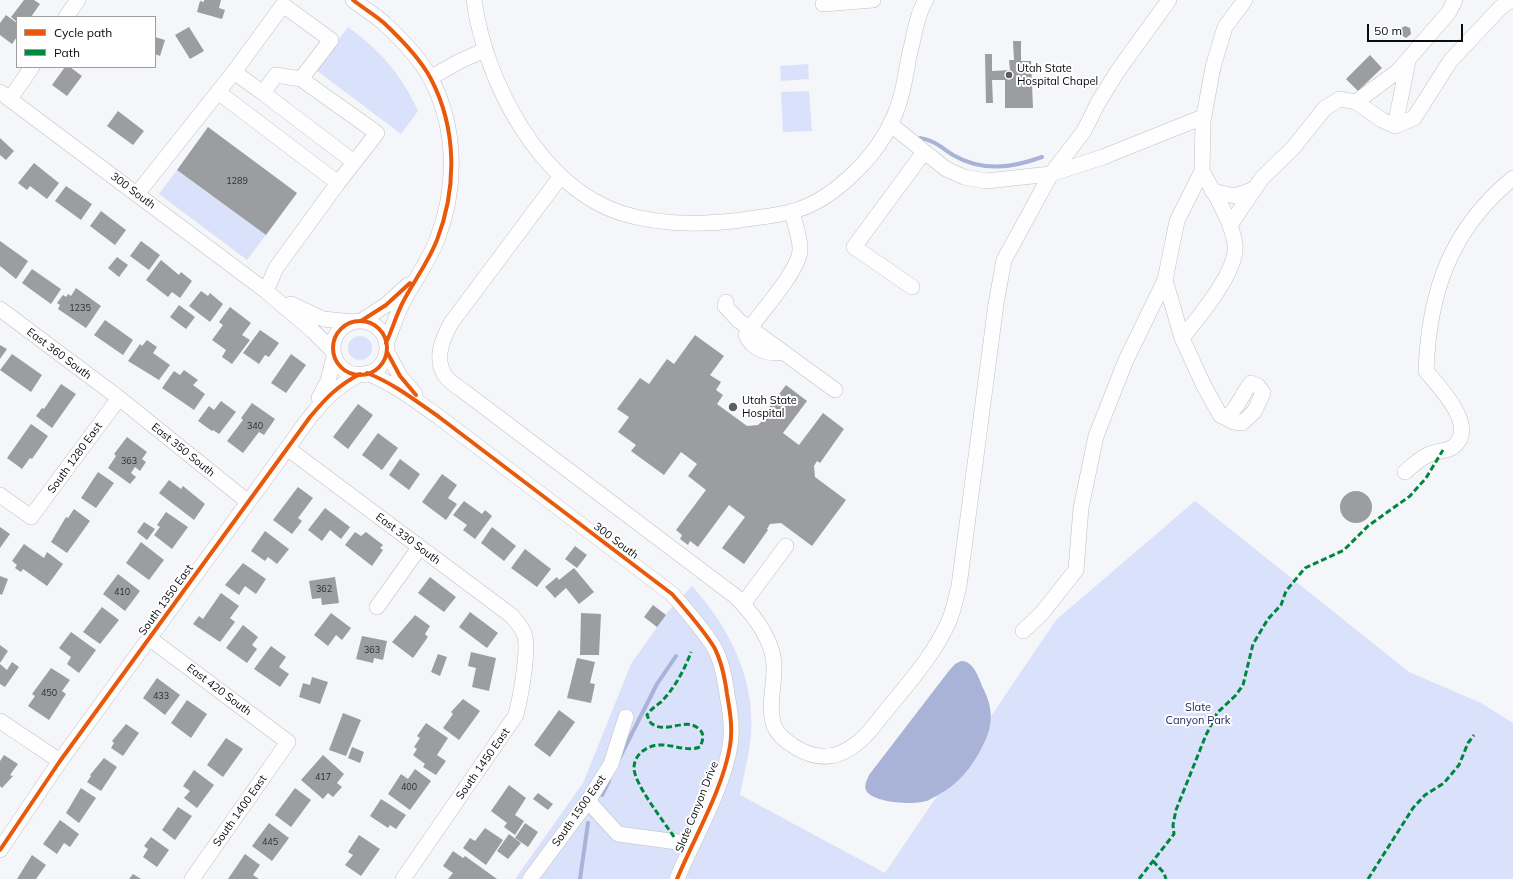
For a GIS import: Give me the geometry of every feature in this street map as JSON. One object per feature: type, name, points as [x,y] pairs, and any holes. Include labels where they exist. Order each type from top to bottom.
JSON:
[{"type":"street","points":[[67,16],[78,0]]},
{"type":"street","points":[[353,0],[384,23],[411,52],[430,78],[442,101],[448,131],[452,172],[447,208],[437,240],[423,268],[402,303],[386,347],[384,360],[378,367],[363,374],[345,370],[338,365],[334,354],[334,339],[338,331],[344,325],[357,321],[386,305],[423,268]]},
{"type":"street","points":[[474,0],[485,50],[515,117],[533,144],[561,176],[598,203],[620,213],[644,219],[690,223],[711,222],[792,211],[807,205],[839,186],[872,155],[890,124],[901,96],[915,29],[926,0]]},
{"type":"street","points":[[823,4],[873,0]]},
{"type":"street","points":[[561,176],[451,323],[440,349],[441,367],[448,378],[462,390],[735,596],[757,620],[771,651],[774,667],[771,697],[774,726],[781,736],[803,752],[815,757],[826,757],[848,751],[861,741],[929,655],[942,633],[954,606],[959,586],[1000,278],[1004,260],[1052,174],[1084,131],[1098,103],[1117,72],[1169,0]]},
{"type":"street","points":[[1024,631],[1042,613],[1076,570],[1081,508],[1096,436],[1126,360],[1165,280],[1177,222],[1202,171],[1203,118],[1213,67],[1225,27],[1245,0]]},
{"type":"street","points":[[1356,102],[1398,71],[1449,12],[1455,0]]},
{"type":"street","points":[[1230,225],[1262,178],[1309,130],[1325,108],[1340,99],[1356,102],[1382,120],[1395,126],[1414,118],[1451,60],[1501,7],[1511,0]]},
{"type":"street","points":[[137,194],[234,72],[283,5],[331,40],[301,79]]},
{"type":"street","points":[[430,78],[460,61],[485,50]]},
{"type":"street","points":[[1395,126],[1409,59]]},
{"type":"street","points":[[5,96],[31,68]]},
{"type":"street","points":[[234,72],[354,162]]},
{"type":"street","points":[[263,93],[276,76],[301,79],[377,133],[338,183],[276,268],[266,290]]},
{"type":"street","points":[[218,92],[338,183]]},
{"type":"street","name":"300 South","points":[[5,96],[266,290],[313,331],[334,354]]},
{"type":"street","points":[[890,124],[946,168],[964,177],[986,180],[1052,174],[1103,157],[1203,118]]},
{"type":"street","points":[[912,287],[854,247],[924,152]]},
{"type":"street","points":[[1182,338],[1212,298],[1226,275],[1232,262],[1235,245],[1230,225],[1202,171]]},
{"type":"street","points":[[1405,472],[1416,461],[1430,454],[1453,447],[1458,441],[1462,424],[1458,414],[1426,371],[1427,342],[1432,312],[1445,272],[1462,233],[1483,206],[1513,178]]},
{"type":"street","points":[[1212,191],[1235,196],[1254,189]]},
{"type":"street","points":[[750,328],[792,271],[798,260],[800,250],[792,211]]},
{"type":"street","points":[[1165,280],[1182,338],[1203,384],[1220,415],[1226,418]]},
{"type":"street","name":"300 South","points":[[266,290],[310,315],[323,319],[357,321]]},
{"type":"street","points":[[726,302],[725,306],[739,320],[835,390]]},
{"type":"street","name":"East 360 South","points":[[0,309],[119,398]]},
{"type":"street","points":[[357,321],[370,323],[378,328],[383,334],[386,347]]},
{"type":"street","name":"300 South","points":[[386,347],[409,389],[439,417]]},
{"type":"street","name":"South 1350 East","points":[[310,417],[328,381],[334,354]]},
{"type":"street","name":"300 South","points":[[363,374],[378,377],[402,391],[439,417],[672,594],[692,616],[714,648],[725,682],[730,717]]},
{"type":"street","name":"South 1350 East","points":[[0,850],[60,761],[310,417],[342,383],[363,374]]},
{"type":"street","name":"East 350 South","points":[[119,398],[248,502]]},
{"type":"street","name":"South 1280 East","points":[[0,495],[31,517],[119,398]]},
{"type":"street","name":"East 330 South","points":[[287,448],[512,616],[525,635]]},
{"type":"street","points":[[743,604],[786,546]]},
{"type":"street","points":[[377,607],[419,548]]},
{"type":"street","name":"South 1450 East","points":[[403,879],[516,715],[520,700],[526,642],[525,635]]},
{"type":"street","name":"East 420 South","points":[[149,638],[288,742]]},
{"type":"street","name":"South 1500 East","points":[[530,879],[588,801],[611,764],[626,717]]},
{"type":"street","name":"Slate Canyon Drive","points":[[677,879],[723,774],[730,745],[730,717]]},
{"type":"street","points":[[0,721],[60,761]]},
{"type":"street","name":"South 1400 East","points":[[192,879],[288,742]]},
{"type":"street","points":[[588,801],[618,834],[692,844]]},
{"type":"green space","points":[[348,27],[380,54],[389,64],[405,86],[418,111],[401,134],[316,70]]},
{"type":"green space","points":[[808,64],[809,79],[781,81],[780,66]]},
{"type":"green space","points":[[809,91],[812,131],[783,132],[781,92]]},
{"type":"green space","points":[[177,170],[266,235],[247,260],[159,194]]},
{"type":"green space","points":[[360,336],[369,339],[372,348],[369,357],[360,360],[351,357],[348,348],[351,339]]},
{"type":"green space","name":"Slate Canyon Park","points":[[1195,501],[1409,672],[1481,703],[1513,723],[1513,879],[515,879],[583,783],[631,664],[666,614],[692,586],[705,602],[728,636],[737,654],[749,693],[751,735],[740,795],[885,873],[1056,620]]},
{"type":"shaded area","points":[[961,661],[970,664],[976,672],[990,706],[991,721],[989,729],[984,743],[975,760],[959,780],[929,800],[916,803],[906,803],[887,801],[872,796],[865,788],[869,775],[948,672],[955,664]]},
{"type":"building","points":[[24,0],[34,0],[40,4],[32,16],[16,16],[16,21],[11,17]]},
{"type":"building","points":[[204,0],[221,0],[219,8],[225,10],[222,19],[197,12],[200,1],[204,2]]},
{"type":"building","points":[[6,15],[16,22],[16,38],[12,44],[0,35],[0,23]]},
{"type":"building","points":[[1405,26],[1410,28],[1411,34],[1406,38],[1401,35],[1400,29]]},
{"type":"building","points":[[189,27],[204,51],[190,59],[175,35]]},
{"type":"building","points":[[156,37],[165,40],[160,56],[156,54]]},
{"type":"building","name":"Utah State Hospital Chapel","points":[[1013,41],[1021,41],[1021,61],[1031,61],[1033,108],[1005,108],[1005,80],[992,80],[993,103],[986,103],[985,54],[992,54],[992,71],[1010,70],[1009,60],[1014,60]]},
{"type":"building","points":[[1370,55],[1382,68],[1358,91],[1346,79]]},
{"type":"building","points":[[64,68],[71,68],[82,76],[67,96],[52,85]]},
{"type":"building","points":[[118,111],[144,131],[133,145],[107,126]]},
{"type":"building","points":[[208,127],[297,193],[266,235],[177,170]]},
{"type":"building","points":[[0,138],[14,151],[6,160],[0,155]]},
{"type":"building","points":[[34,163],[59,183],[47,199],[30,186],[27,190],[18,183]]},
{"type":"building","points":[[66,186],[92,204],[81,220],[55,201]]},
{"type":"building","points":[[101,211],[126,230],[115,245],[90,226]]},
{"type":"building","points":[[0,241],[28,261],[16,279],[0,266]]},
{"type":"building","points":[[141,241],[160,255],[149,270],[130,256]]},
{"type":"building","points":[[117,257],[128,265],[119,277],[108,268]]},
{"type":"building","points":[[161,260],[179,275],[181,272],[192,281],[180,298],[172,292],[168,297],[146,280]]},
{"type":"building","points":[[32,269],[61,289],[51,304],[22,283]]},
{"type":"building","points":[[76,288],[101,306],[86,328],[58,309],[60,305],[57,303],[63,295],[66,297],[68,294],[71,296]]},
{"type":"building","points":[[201,291],[208,296],[210,293],[223,304],[210,322],[189,306]]},
{"type":"building","points":[[179,305],[195,317],[186,329],[170,317]]},
{"type":"building","points":[[230,307],[251,323],[242,335],[250,340],[232,364],[222,357],[226,350],[212,340],[223,325],[219,322]]},
{"type":"building","points":[[105,320],[133,340],[123,355],[94,335]]},
{"type":"building","points":[[260,330],[279,343],[269,357],[265,355],[259,364],[243,353]]},
{"type":"building","points":[[695,335],[724,356],[710,375],[721,382],[716,390],[723,395],[717,404],[747,426],[758,425],[763,420],[761,418],[786,385],[807,401],[783,433],[799,445],[823,413],[844,429],[820,463],[817,461],[814,466],[815,477],[846,500],[812,546],[781,523],[770,524],[767,529],[768,530],[744,564],[722,548],[745,517],[729,505],[698,547],[690,541],[688,545],[680,539],[682,535],[676,530],[706,490],[688,476],[697,464],[681,452],[664,475],[631,451],[636,445],[618,432],[629,417],[617,409],[640,378],[649,384],[667,359],[674,364]]},
{"type":"building","points":[[147,340],[157,347],[153,353],[170,365],[159,380],[128,361],[140,344],[142,346]]},
{"type":"building","points":[[0,345],[7,349],[0,359]]},
{"type":"building","points":[[12,354],[42,375],[31,392],[0,370]]},
{"type":"building","points":[[291,354],[306,365],[286,393],[271,383]]},
{"type":"building","points":[[184,370],[198,380],[193,385],[205,394],[194,410],[162,388],[174,371],[180,375]]},
{"type":"building","points":[[61,384],[76,394],[52,428],[36,416],[42,408],[44,409]]},
{"type":"building","points":[[221,401],[236,412],[219,434],[198,421],[209,406],[214,410]]},
{"type":"building","points":[[252,403],[275,419],[264,435],[259,432],[243,453],[227,441],[243,420],[241,418]]},
{"type":"building","points":[[358,404],[373,415],[348,449],[333,437]]},
{"type":"building","points":[[31,424],[48,436],[32,459],[30,458],[22,469],[7,458]]},
{"type":"building","points":[[378,433],[398,448],[382,470],[362,455]]},
{"type":"building","points":[[127,437],[147,452],[142,459],[146,462],[140,471],[135,467],[131,473],[136,477],[130,484],[108,468],[116,456],[114,454]]},
{"type":"building","points":[[400,459],[420,474],[409,490],[389,475]]},
{"type":"building","points":[[98,472],[114,483],[96,508],[81,498]]},
{"type":"building","points":[[442,474],[457,485],[448,498],[457,504],[446,520],[422,502]]},
{"type":"building","points":[[169,480],[181,489],[183,486],[205,504],[194,520],[159,493]]},
{"type":"building","points":[[298,487],[313,498],[298,518],[302,521],[292,534],[273,520]]},
{"type":"building","points":[[1353,491],[1359,491],[1368,495],[1372,507],[1368,519],[1359,523],[1353,523],[1344,519],[1340,510],[1340,504],[1344,495]]},
{"type":"building","points":[[464,501],[482,514],[485,510],[492,516],[475,539],[463,530],[467,525],[453,515]]},
{"type":"building","points":[[325,508],[350,527],[341,539],[330,530],[322,541],[308,530]]},
{"type":"building","points":[[74,509],[90,521],[67,553],[51,542],[66,517],[68,518]]},
{"type":"building","points":[[166,512],[188,527],[172,549],[154,535],[160,527],[157,525]]},
{"type":"building","points":[[144,522],[155,529],[147,540],[137,532]]},
{"type":"building","points":[[0,527],[10,534],[0,548]]},
{"type":"building","points":[[492,527],[516,546],[504,561],[481,543]]},
{"type":"building","points":[[265,531],[289,549],[277,564],[268,557],[265,561],[251,551]]},
{"type":"building","points":[[355,532],[361,536],[366,532],[383,545],[380,548],[383,550],[372,566],[345,545]]},
{"type":"building","points":[[141,542],[164,560],[149,580],[126,563]]},
{"type":"building","points":[[24,544],[44,558],[47,552],[63,564],[47,586],[23,569],[21,572],[15,568],[17,565],[12,561]]},
{"type":"building","points":[[575,546],[587,555],[577,568],[565,559]]},
{"type":"building","points":[[525,549],[551,569],[537,587],[511,568]]},
{"type":"building","points":[[243,563],[266,579],[256,594],[245,586],[239,595],[225,585]]},
{"type":"building","points":[[574,568],[594,592],[579,604],[566,588],[555,598],[545,587],[557,577],[559,580]]},
{"type":"building","points":[[118,574],[140,591],[125,611],[103,594]]},
{"type":"building","points":[[0,576],[8,579],[2,595],[0,594]]},
{"type":"building","points":[[335,577],[339,603],[322,605],[321,598],[312,599],[309,581]]},
{"type":"building","points":[[430,577],[456,597],[444,612],[418,593]]},
{"type":"building","points":[[221,593],[239,606],[230,618],[235,622],[220,642],[193,624],[199,616],[203,619]]},
{"type":"building","points":[[653,605],[666,615],[657,627],[644,617]]},
{"type":"building","points":[[102,607],[119,620],[100,644],[83,632]]},
{"type":"building","points":[[470,612],[498,633],[487,648],[459,627]]},
{"type":"building","points":[[331,613],[351,628],[342,640],[336,635],[328,646],[314,635]]},
{"type":"building","points":[[581,613],[601,614],[599,655],[580,655]]},
{"type":"building","points":[[415,615],[430,626],[425,634],[428,637],[413,658],[392,642]]},
{"type":"building","points":[[243,625],[258,637],[252,645],[257,649],[247,663],[226,648]]},
{"type":"building","points":[[71,632],[96,650],[79,673],[67,664],[71,657],[59,648]]},
{"type":"building","points":[[362,636],[387,641],[383,660],[374,658],[373,663],[356,659]]},
{"type":"building","points":[[0,645],[8,651],[0,663]]},
{"type":"building","points":[[271,646],[286,657],[279,667],[289,674],[280,687],[254,669]]},
{"type":"building","points":[[471,652],[496,658],[489,691],[472,687],[476,668],[468,666]]},
{"type":"building","points":[[438,654],[447,657],[440,676],[431,672]]},
{"type":"building","points":[[577,658],[595,662],[590,683],[595,684],[591,703],[567,698]]},
{"type":"building","points":[[12,662],[19,667],[5,687],[0,684],[0,664],[7,670]]},
{"type":"building","points":[[51,668],[70,680],[62,691],[66,694],[49,720],[28,706],[35,696],[32,694]]},
{"type":"building","points":[[312,677],[328,682],[320,704],[299,697],[303,683],[310,685]]},
{"type":"building","points":[[157,678],[180,695],[165,715],[143,698]]},
{"type":"building","points":[[463,699],[480,711],[459,740],[443,728],[453,714],[451,712]]},
{"type":"building","points":[[187,700],[207,714],[191,738],[171,723]]},
{"type":"building","points":[[559,710],[575,722],[550,757],[534,745]]},
{"type":"building","points":[[343,713],[361,720],[346,756],[329,750]]},
{"type":"building","points":[[426,723],[448,738],[437,755],[446,761],[436,775],[423,767],[425,764],[413,755],[417,749],[414,747],[420,738],[417,736]]},
{"type":"building","points":[[126,724],[139,733],[123,756],[111,748],[114,743],[112,741]]},
{"type":"building","points":[[226,738],[243,749],[223,777],[207,765]]},
{"type":"building","points":[[352,747],[364,752],[360,763],[348,758]]},
{"type":"building","points":[[4,755],[18,764],[10,775],[13,776],[2,788],[0,786],[0,761]]},
{"type":"building","points":[[323,755],[344,774],[337,783],[342,787],[333,797],[328,793],[323,799],[301,780]]},
{"type":"building","points":[[104,758],[117,767],[101,791],[87,782],[91,776],[90,775]]},
{"type":"building","points":[[415,769],[431,781],[410,810],[388,794],[401,774],[408,779]]},
{"type":"building","points":[[194,770],[214,785],[197,808],[184,798],[190,791],[183,786]]},
{"type":"building","points":[[509,785],[526,798],[515,815],[524,821],[515,835],[504,827],[507,823],[491,811]]},
{"type":"building","points":[[81,788],[96,798],[79,823],[66,813]]},
{"type":"building","points":[[295,788],[311,800],[291,827],[275,815]]},
{"type":"building","points":[[538,793],[553,804],[548,810],[533,799]]},
{"type":"building","points":[[381,799],[406,815],[396,829],[390,825],[388,828],[370,816]]},
{"type":"building","points":[[178,807],[192,816],[175,840],[162,830]]},
{"type":"building","points":[[60,820],[79,834],[70,847],[64,843],[57,854],[43,844]]},
{"type":"building","points":[[269,823],[289,838],[272,861],[252,846]]},
{"type":"building","points":[[525,823],[538,832],[528,847],[515,838]]},
{"type":"building","points":[[485,828],[503,840],[486,865],[463,848],[470,838],[475,841]]},
{"type":"building","points":[[509,834],[521,843],[508,859],[497,851]]},
{"type":"building","points":[[359,835],[380,849],[361,876],[345,865],[353,855],[348,852]]},
{"type":"building","points":[[151,837],[169,850],[157,867],[143,857],[148,849],[144,846]]},
{"type":"building","points":[[453,851],[463,858],[465,856],[497,879],[448,879],[453,873],[443,866]]},
{"type":"building","points":[[245,854],[260,865],[253,875],[259,879],[228,879]]},
{"type":"building","points":[[32,855],[46,865],[36,879],[17,879]]},
{"type":"building","points":[[133,874],[141,879],[129,879]]},
{"type":"waterway","points":[[920,138],[934,142],[953,155],[964,160],[986,166],[1008,166],[1042,157]]},
{"type":"waterway","points":[[620,757],[657,684],[676,656]]},
{"type":"waterway","points":[[602,795],[609,781]]},
{"type":"waterway","points":[[580,879],[588,823]]},
{"type":"marked path","points":[[1139,879],[1174,834],[1173,825],[1176,810],[1206,735],[1217,713],[1236,695],[1243,685],[1253,644],[1268,619],[1281,605],[1286,591],[1305,568],[1344,550],[1368,526],[1410,496],[1426,478],[1443,450]]},
{"type":"marked path","points":[[674,837],[644,793],[635,775],[634,768],[638,755],[649,747],[658,745],[690,749],[700,747],[703,740],[703,735],[699,729],[689,724],[660,727],[651,723],[647,715],[666,697],[675,685],[691,652]]},
{"type":"marked path","points":[[1368,879],[1413,808],[1425,795],[1444,783],[1459,765],[1468,743],[1474,735]]},
{"type":"marked path","points":[[1153,861],[1164,873],[1166,879]]},
{"type":"cycle path","points":[[353,0],[384,23],[416,56],[427,71],[440,98],[450,138],[451,179],[444,220],[437,240],[425,265],[402,304],[386,343]]},
{"type":"cycle path","points":[[361,321],[386,305],[410,283]]},
{"type":"cycle path","points":[[360,321],[370,323],[379,329],[385,338],[387,348],[385,358],[379,367],[370,373],[360,375],[350,373],[341,367],[335,358],[333,348],[335,338],[341,329],[350,323],[360,321]]},
{"type":"cycle path","points":[[387,352],[400,376],[416,395]]},
{"type":"cycle path","points":[[367,373],[395,387],[439,417],[672,594],[689,613],[714,647],[721,664],[726,688],[731,720],[730,746],[715,796],[677,879]]},
{"type":"cycle path","points":[[0,850],[60,761],[310,417],[332,393],[360,374]]},
{"type":"place","name":"Utah State Hospital Chapel","points":[[1009,75]]},
{"type":"place","name":"Utah State Hospital","points":[[733,407]]}]
